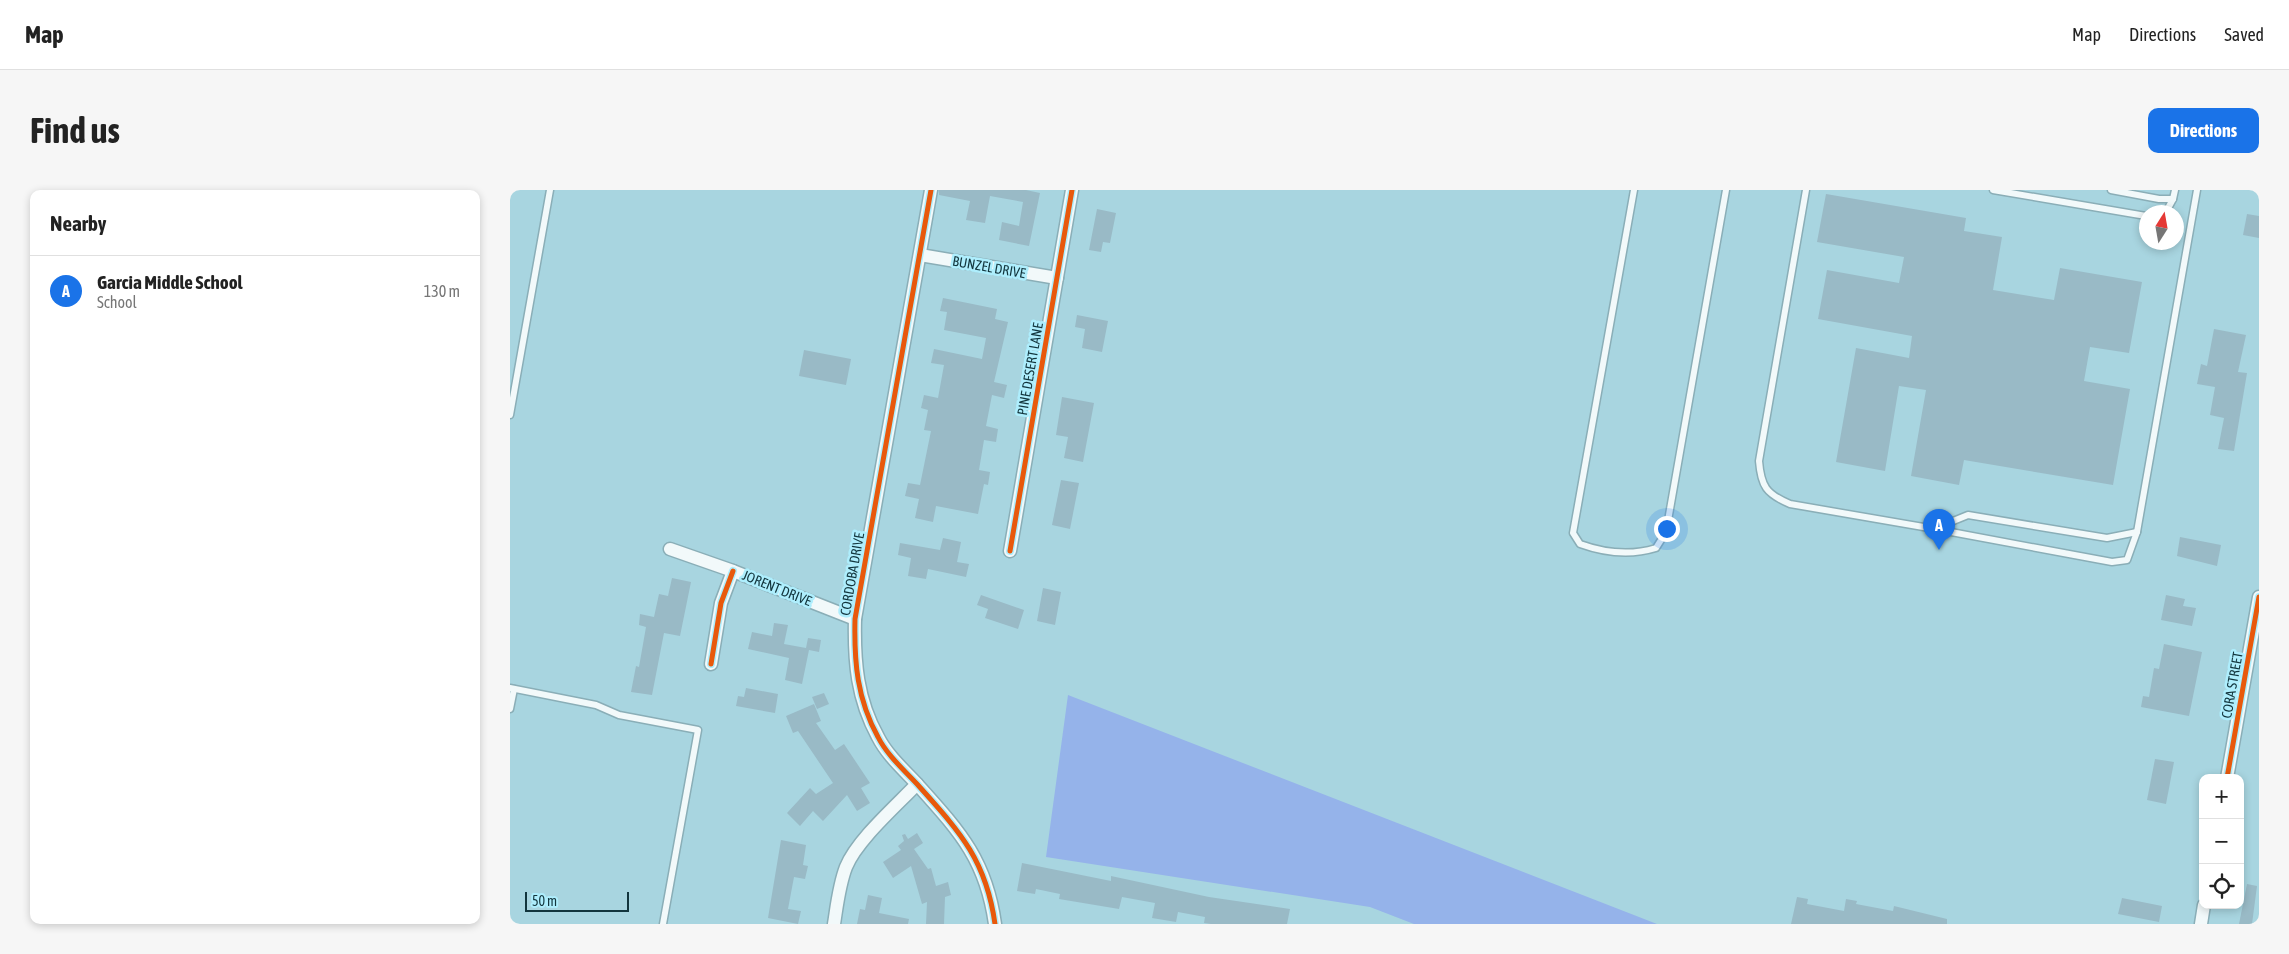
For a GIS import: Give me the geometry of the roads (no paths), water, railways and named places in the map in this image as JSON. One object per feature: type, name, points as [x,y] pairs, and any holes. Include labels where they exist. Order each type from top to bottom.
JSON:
[{"type":"street","name":"CORDOBA DRIVE","points":[[932,190],[855,619],[854,651],[857,680],[878,738],[960,833],[976,857],[987,884],[995,924]]},
{"type":"street","name":"PINE DESERT LANE","points":[[1010,551],[1072,190]]},
{"type":"street","name":"BUNZEL DRIVE","points":[[920,255],[1057,278]]},
{"type":"street","name":"JORENT DRIVE","points":[[670,549],[733,571],[855,619]]},
{"type":"street","points":[[711,664],[721,603],[733,571]]},
{"type":"street","name":"CORA STREET","points":[[2228,774],[2259,597]]},
{"type":"street","points":[[834,924],[840,887],[847,865],[858,847],[917,784]]},
{"type":"street","points":[[2201,924],[2203,909]]},
{"type":"lane","points":[[510,415],[550,190]]},
{"type":"lane","points":[[1634,190],[1574,533],[1580,544],[1594,549],[1620,553],[1640,553],[1656,548],[1666,532],[1726,190]]},
{"type":"lane","points":[[1806,190],[1759,461],[1761,480],[1772,497],[1790,504],[2112,562],[2127,560],[2137,532],[2197,190]]},
{"type":"lane","points":[[1993,190],[2139,215]]},
{"type":"lane","points":[[2111,190],[2159,199],[2173,199]]},
{"type":"lane","points":[[2170,205],[2174,190]]},
{"type":"lane","points":[[1935,529],[1968,515],[2107,538],[2137,532]]},
{"type":"lane","points":[[510,709],[512,688],[596,705],[619,714],[698,730],[662,924]]},
{"type":"place","name":"Garcia Middle School","points":[[1939,550]]}]
